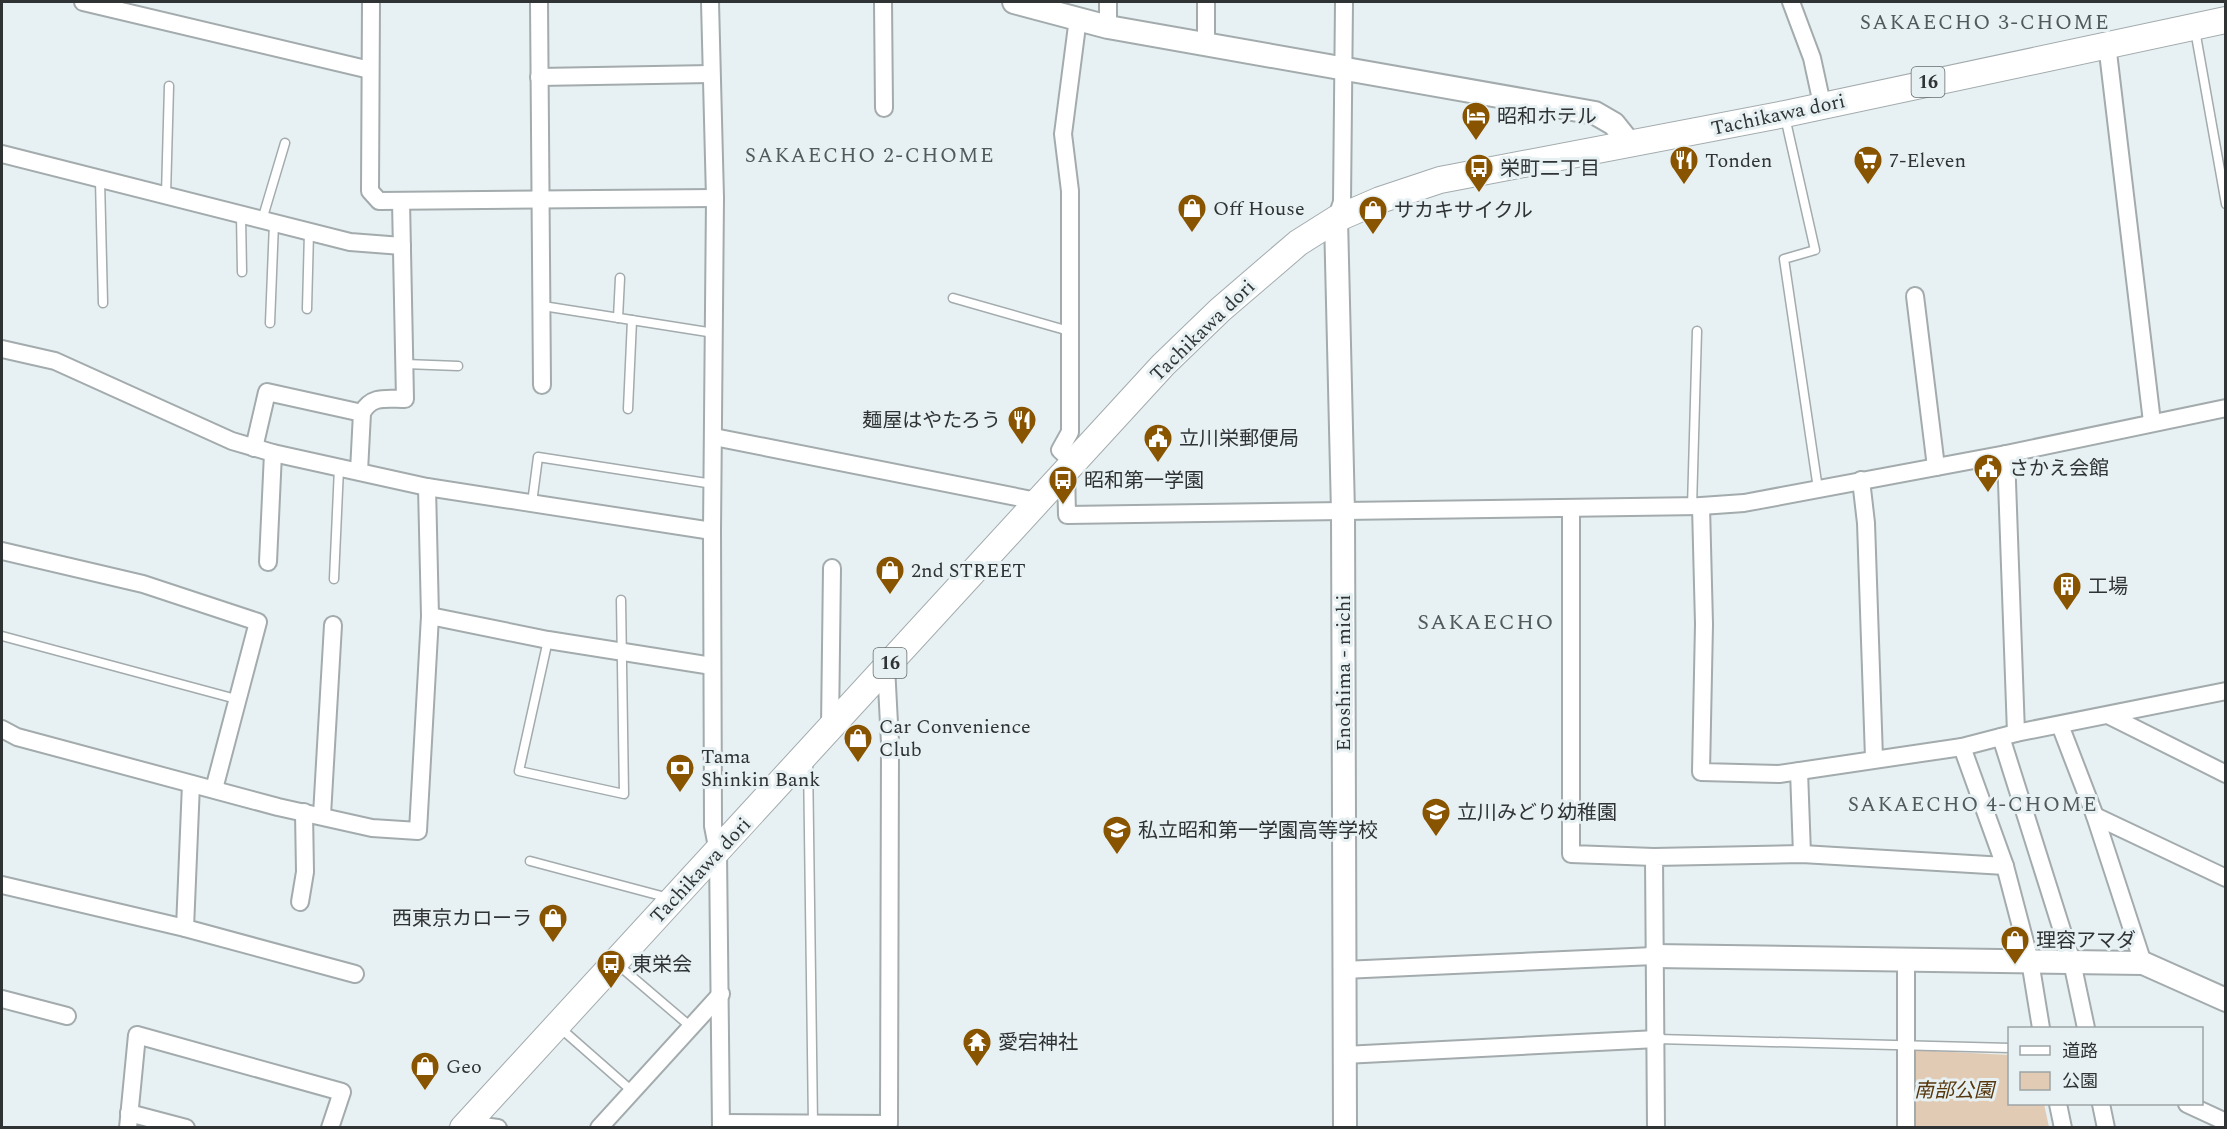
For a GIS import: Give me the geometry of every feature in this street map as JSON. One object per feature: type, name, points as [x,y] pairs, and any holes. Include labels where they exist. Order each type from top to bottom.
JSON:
[{"type":"main road","name":"Tachikawa dori","points":[[465,1126],[1163,365],[1220,310],[1298,243],[1336,219],[1380,200],[1440,180],[1785,114],[1822,104],[2226,20]]},
{"type":"street","points":[[83,2],[370,70]]},
{"type":"street","points":[[371,2],[370,191],[379,201],[715,198]]},
{"type":"street","points":[[539,2],[542,384]]},
{"type":"street","points":[[710,2],[715,198],[712,531],[713,826],[718,852],[722,994],[721,1125],[890,1126],[890,743],[886,666]]},
{"type":"street","points":[[882,2],[884,108]]},
{"type":"street","points":[[1014,2],[1108,27],[1595,113],[1614,124],[1630,144]]},
{"type":"street","points":[[1108,2],[1108,27]]},
{"type":"street","points":[[1206,2],[1206,44]]},
{"type":"street","points":[[1336,219],[1342,202],[1344,2]]},
{"type":"street","points":[[1791,2],[1812,58],[1822,104]]},
{"type":"street","points":[[1078,18],[1063,134],[1070,191],[1070,432],[1060,450],[1070,466],[1067,515],[1571,510],[1696,507],[1744,503],[2006,454],[2226,408]]},
{"type":"street","points":[[2107,44],[2152,422]]},
{"type":"street","points":[[539,77],[711,74]]},
{"type":"street","points":[[2,154],[350,242],[402,246]]},
{"type":"street","points":[[359,471],[362,413],[374,399],[405,399],[401,201]]},
{"type":"street","name":"Enoshima - michi","points":[[1336,219],[1343,512],[1345,1128]]},
{"type":"street","points":[[1915,296],[1936,467]]},
{"type":"street","points":[[2,349],[55,361],[232,441],[273,453],[428,487],[712,531]]},
{"type":"street","points":[[254,448],[267,392],[362,413]]},
{"type":"street","points":[[714,437],[1037,501]]},
{"type":"street","points":[[268,562],[273,453]]},
{"type":"street","points":[[2006,454],[2009,735],[2072,962],[2086,1027]]},
{"type":"street","points":[[1861,480],[1866,523],[1874,758]]},
{"type":"street","points":[[2,729],[16,736],[304,812],[372,828],[418,831],[430,616],[428,487]]},
{"type":"street","points":[[1696,507],[1704,624],[1701,772],[1779,774],[1874,758],[1962,747],[2009,735],[2226,691]]},
{"type":"street","points":[[1571,510],[1571,854],[1654,856],[1802,854],[2005,866]]},
{"type":"street","points":[[2,551],[143,584],[258,622],[214,789]]},
{"type":"street","points":[[830,727],[832,568]]},
{"type":"street","points":[[430,616],[548,640],[712,666]]},
{"type":"street","points":[[322,815],[333,625]]},
{"type":"street","points":[[2110,716],[2226,774]]},
{"type":"street","points":[[2060,725],[2095,816],[2143,963]]},
{"type":"street","points":[[1962,747],[2005,866],[2030,961],[2042,1027]]},
{"type":"street","points":[[1798,771],[1802,854]]},
{"type":"street","points":[[185,927],[191,784]]},
{"type":"street","points":[[300,902],[305,872],[304,812]]},
{"type":"street","points":[[2095,816],[2226,878]]},
{"type":"street","points":[[1654,856],[1656,1128]]},
{"type":"street","points":[[2,885],[185,927],[355,974]]},
{"type":"street","points":[[1343,970],[1654,956],[2143,963],[2226,1000]]},
{"type":"street","points":[[1906,959],[1906,1128]]},
{"type":"street","points":[[599,1128],[722,994]]},
{"type":"street","points":[[2,999],[67,1016]]},
{"type":"street","points":[[186,1128],[129,1120],[137,1035],[342,1092],[330,1128]]},
{"type":"street","points":[[1344,1055],[1657,1039]]},
{"type":"street","points":[[2058,1105],[2063,1128]]},
{"type":"street","points":[[2101,1105],[2106,1128]]},
{"type":"street","points":[[2189,1105],[2226,1122]]},
{"type":"street","points":[[465,1126],[498,1128]]},
{"type":"lane","points":[[2194,26],[2226,204]]},
{"type":"lane","points":[[166,195],[169,86]]},
{"type":"lane","points":[[1785,114],[1815,250],[1784,259],[1818,489]]},
{"type":"lane","points":[[270,323],[268,222],[285,143]]},
{"type":"lane","points":[[100,180],[103,303]]},
{"type":"lane","points":[[241,215],[242,272]]},
{"type":"lane","points":[[307,309],[309,232]]},
{"type":"lane","points":[[618,318],[620,278]]},
{"type":"lane","points":[[953,298],[1069,331]]},
{"type":"lane","points":[[543,306],[714,333]]},
{"type":"lane","points":[[628,409],[632,320]]},
{"type":"lane","points":[[1696,507],[1697,331]]},
{"type":"lane","points":[[405,364],[458,366]]},
{"type":"lane","points":[[532,503],[538,457],[713,484]]},
{"type":"lane","points":[[334,579],[339,468]]},
{"type":"lane","points":[[548,640],[519,771],[624,794],[621,600]]},
{"type":"lane","points":[[2,636],[236,699]]},
{"type":"lane","points":[[808,752],[820,1126]]},
{"type":"lane","points":[[530,861],[673,899]]},
{"type":"lane","points":[[615,962],[691,1027]]},
{"type":"lane","points":[[557,1025],[632,1091]]},
{"type":"lane","points":[[1657,1039],[2008,1047]]},
{"type":"green space","name":"南部公園","points":[[1915,1050],[2008,1055],[2008,1105],[2044,1105],[2049,1127],[1916,1127]]},
{"type":"place","name":"昭和ホテル","points":[[1476,142]]},
{"type":"place","name":"Tonden","points":[[1684,186]]},
{"type":"place","name":"7-Eleven","points":[[1868,186]]},
{"type":"place","name":"栄町二丁目","points":[[1479,194]]},
{"type":"place","name":"Off House","points":[[1192,234]]},
{"type":"place","name":"サカキサイクル","points":[[1373,236]]},
{"type":"place","name":"麺屋はやたろう","points":[[1022,446]]},
{"type":"place","name":"立川栄郵便局","points":[[1158,464]]},
{"type":"place","name":"さかえ会館","points":[[1988,494]]},
{"type":"place","name":"昭和第一学園","points":[[1063,506]]},
{"type":"place","name":"2nd STREET","points":[[890,596]]},
{"type":"place","name":"工場","points":[[2067,612]]},
{"type":"place","name":"Car Convenience Club","points":[[858,764]]},
{"type":"place","name":"Tama Shinkin Bank","points":[[680,794]]},
{"type":"place","name":"立川みどり幼稚園","points":[[1436,838]]},
{"type":"place","name":"私立昭和第一学園高等学校","points":[[1117,856]]},
{"type":"place","name":"西東京カローラ","points":[[553,944]]},
{"type":"place","name":"理容アマダ","points":[[2015,966]]},
{"type":"place","name":"東栄会","points":[[611,990]]},
{"type":"place","name":"愛宕神社","points":[[977,1068]]},
{"type":"place","name":"Geo","points":[[425,1092]]},
{"type":"district","name":"SAKAECHO 3-CHOME","points":[[1985,22]]},
{"type":"district","name":"SAKAECHO 2-CHOME","points":[[870,155]]},
{"type":"district","name":"SAKAECHO","points":[[1486,621]]},
{"type":"district","name":"SAKAECHO 4-CHOME","points":[[1973,804]]}]
